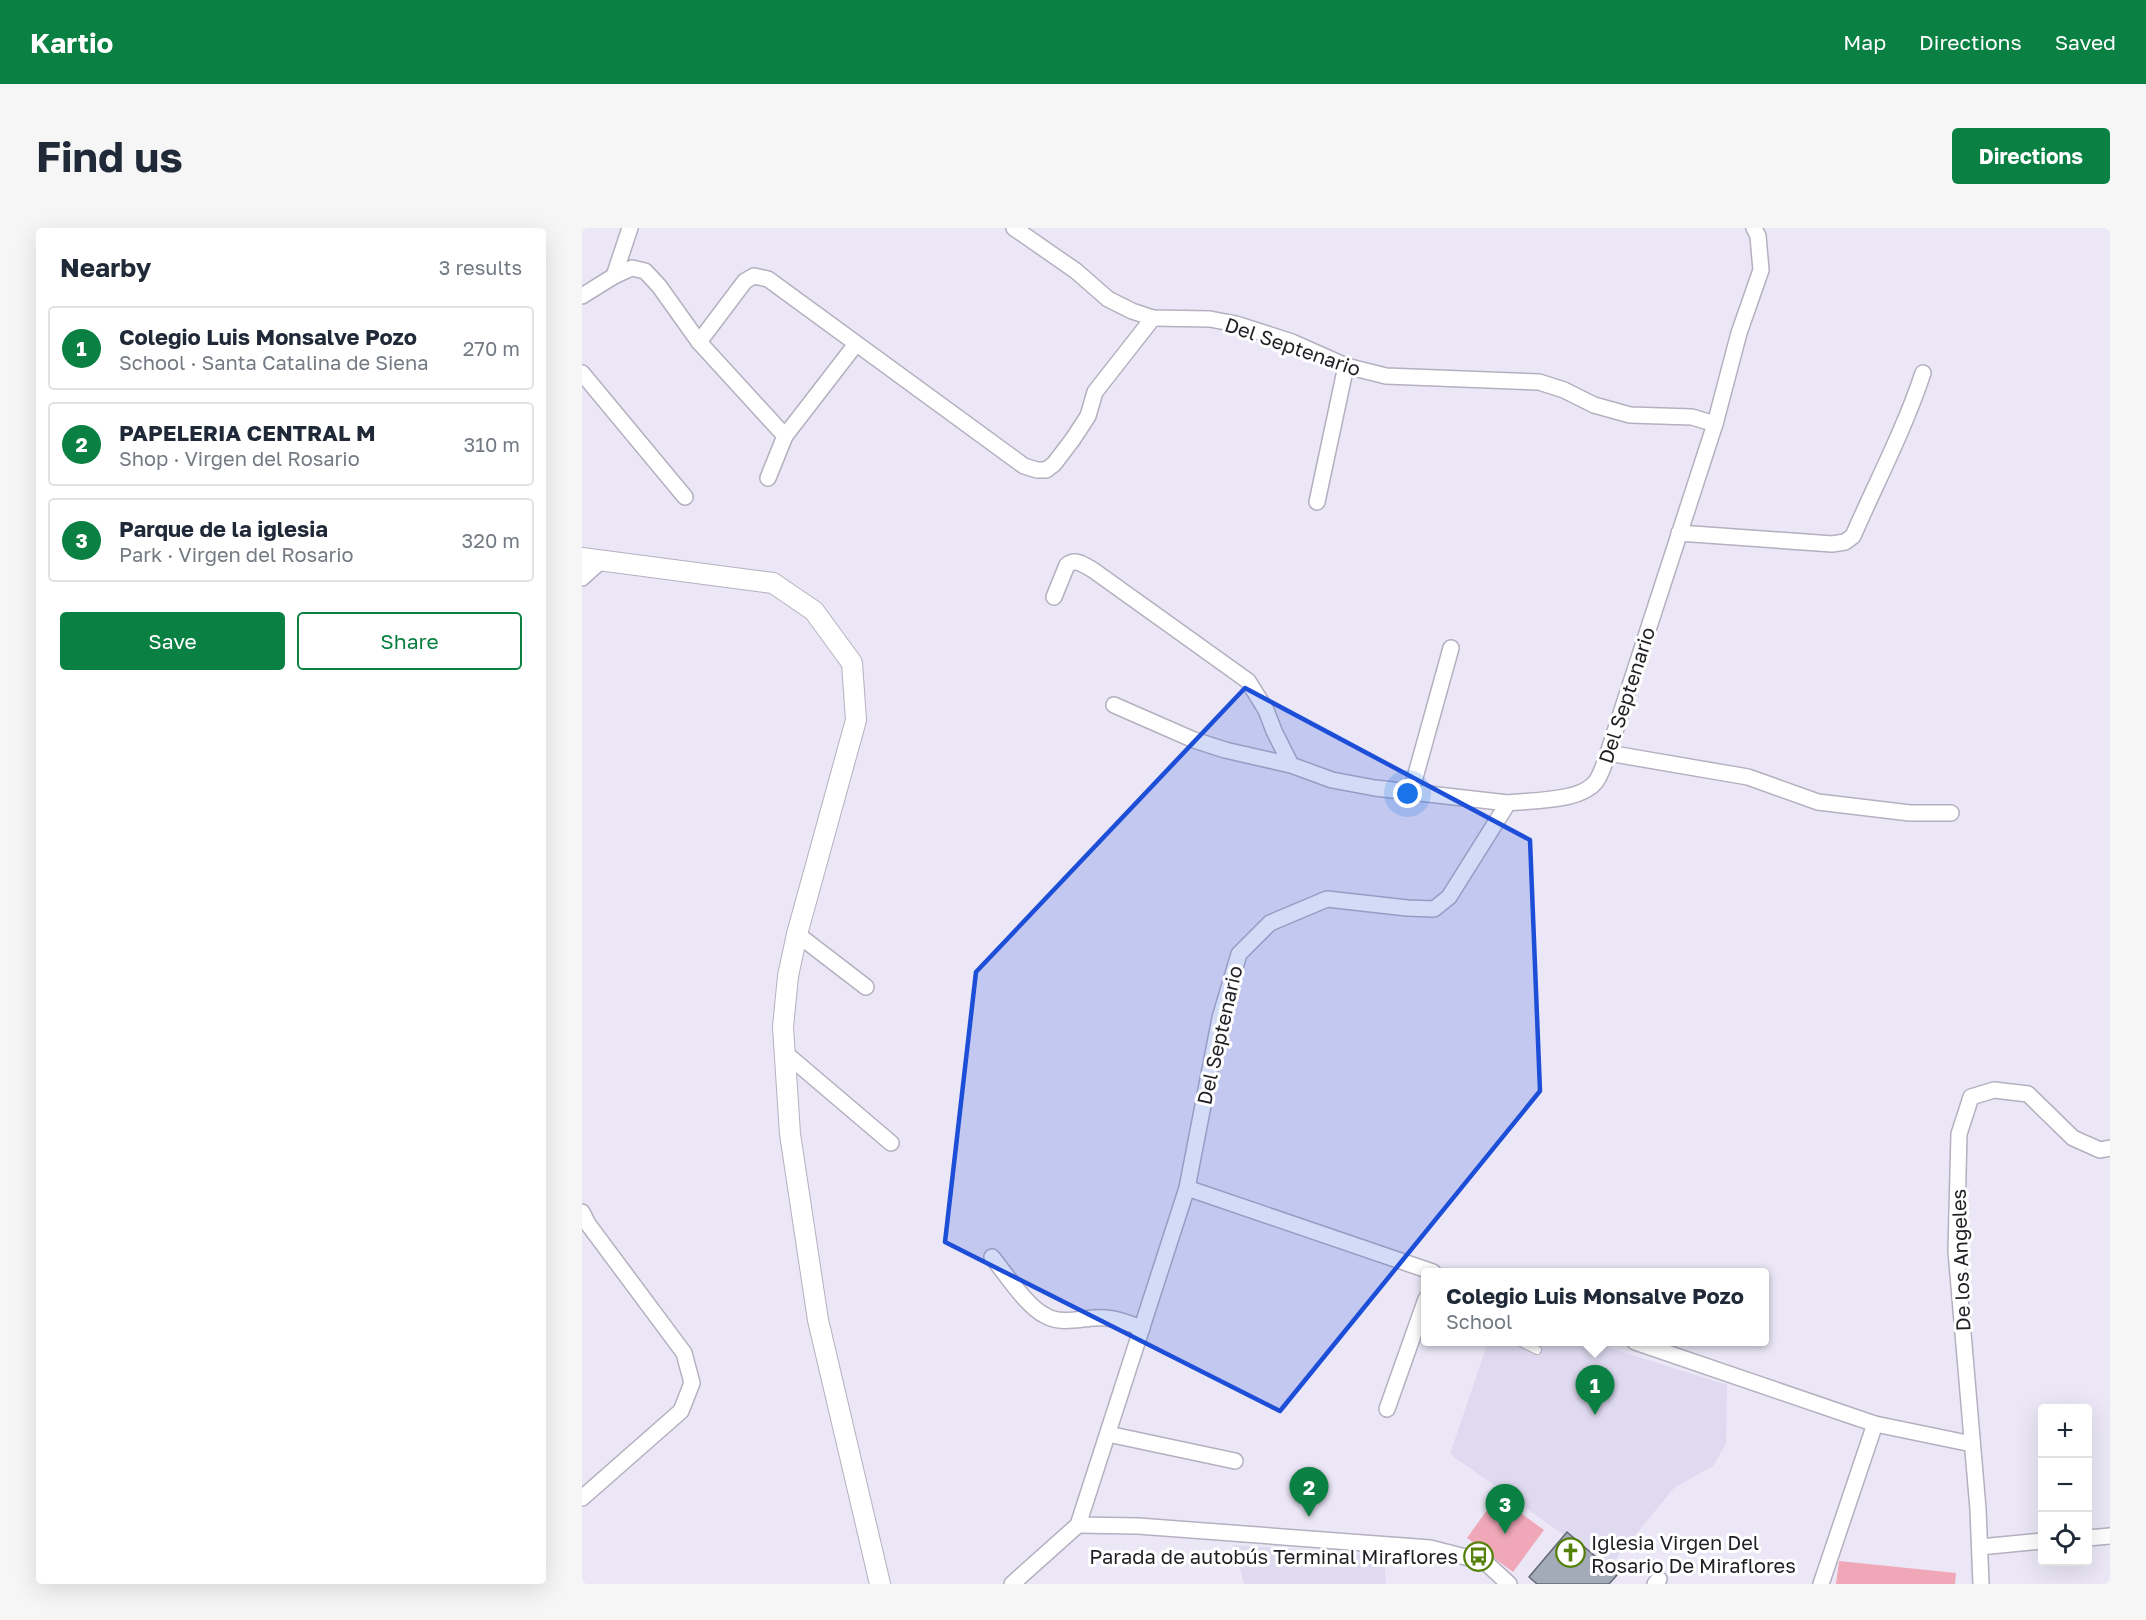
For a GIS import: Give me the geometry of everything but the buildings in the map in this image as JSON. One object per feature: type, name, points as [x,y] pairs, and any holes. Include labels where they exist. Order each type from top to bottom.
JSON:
[{"type":"street","points":[[614,276],[630,228]]},
{"type":"street","name":"Del Septenario","points":[[1014,228],[1076,271],[1108,299],[1153,318],[1210,319],[1236,324],[1292,342],[1346,366],[1386,376],[1539,382],[1564,390],[1594,405],[1630,415],[1692,417],[1715,424],[1608,753],[1597,780],[1586,792],[1508,803],[1449,897],[1434,909],[1328,899],[1270,923],[1239,954],[1220,1018],[1187,1188],[1078,1524]]},
{"type":"street","points":[[1715,424],[1739,333],[1761,270],[1758,236],[1754,228]]},
{"type":"street","points":[[582,297],[614,276],[632,268],[645,271],[659,286],[699,342],[785,436]]},
{"type":"street","points":[[699,342],[745,281],[754,276],[768,279],[1024,466],[1046,470],[1054,464],[1088,416],[1095,392],[1153,318]]},
{"type":"street","points":[[768,478],[785,436],[856,344]]},
{"type":"street","points":[[1317,501],[1346,366]]},
{"type":"street","points":[[582,373],[685,497]]},
{"type":"street","points":[[1679,533],[1832,544],[1845,542],[1853,536],[1890,457],[1909,415],[1923,373]]},
{"type":"street","points":[[582,558],[773,583],[814,611],[852,663],[856,720],[797,934],[788,976],[783,1027],[790,1134],[818,1320],[880,1584]]},
{"type":"street","points":[[582,578],[602,560]]},
{"type":"street","points":[[1054,597],[1067,565],[1072,561],[1077,561],[1093,570],[1248,681],[1266,710],[1291,765]]},
{"type":"street","points":[[1412,792],[1451,648]]},
{"type":"street","points":[[1114,705],[1194,740],[1225,750],[1291,765],[1332,780],[1508,803]]},
{"type":"street","points":[[1608,753],[1748,777],[1818,802],[1910,813],[1951,813]]},
{"type":"street","points":[[797,934],[866,987]]},
{"type":"street","points":[[784,1052],[891,1143]]},
{"type":"street","name":"De los Angeles","points":[[1981,1584],[1956,1251],[1959,1134],[1971,1097],[1994,1090],[2028,1094],[2073,1138],[2100,1150],[2110,1148]]},
{"type":"street","points":[[1187,1188],[1421,1268]]},
{"type":"street","points":[[582,1498],[681,1411],[692,1383],[684,1353],[584,1222]]},
{"type":"street","points":[[992,1257],[1026,1299],[1045,1316],[1058,1320],[1104,1317],[1142,1328]]},
{"type":"street","points":[[1387,1409],[1421,1311]]},
{"type":"street","points":[[1649,1346],[1875,1424],[1972,1444]]},
{"type":"street","points":[[1821,1584],[1875,1424]]},
{"type":"street","points":[[1108,1434],[1235,1461]]},
{"type":"street","points":[[1021,1581],[1078,1524],[1138,1526],[1430,1548],[1485,1562],[1509,1584]]},
{"type":"street","points":[[2092,1538],[2110,1536]]},
{"type":"street","points":[[1980,1547],[2038,1541]]},
{"type":"lane","points":[[1530,1346],[1537,1350]]},
{"type":"highlighted area","points":[[1245,688],[1530,840],[1540,1091],[1280,1411],[945,1242],[976,972]]},
{"type":"shaded area","points":[[1487,1346],[1604,1346],[1727,1385],[1726,1444],[1713,1466],[1674,1488],[1609,1567],[1450,1454]]},
{"type":"shaded area","points":[[1497,1496],[1544,1530],[1513,1572],[1467,1538]]},
{"type":"shaded area","points":[[1234,1545],[1384,1556],[1386,1584],[1244,1584]]},
{"type":"shaded area","points":[[1839,1561],[1956,1573],[1955,1584],[1836,1584]]},
{"type":"place","name":"Colegio Luis Monsalve Pozo","points":[[1595,1415]]},
{"type":"place","name":"PAPELERIA CENTRAL M","points":[[1309,1517]]},
{"type":"place","name":"Parque de la iglesia","points":[[1505,1534]]},
{"type":"place","name":"Iglesia Virgen Del Rosario De Miraflores","points":[[1570,1553]]},
{"type":"place","name":"Parada de autobús Terminal Miraflores","points":[[1479,1556]]}]
